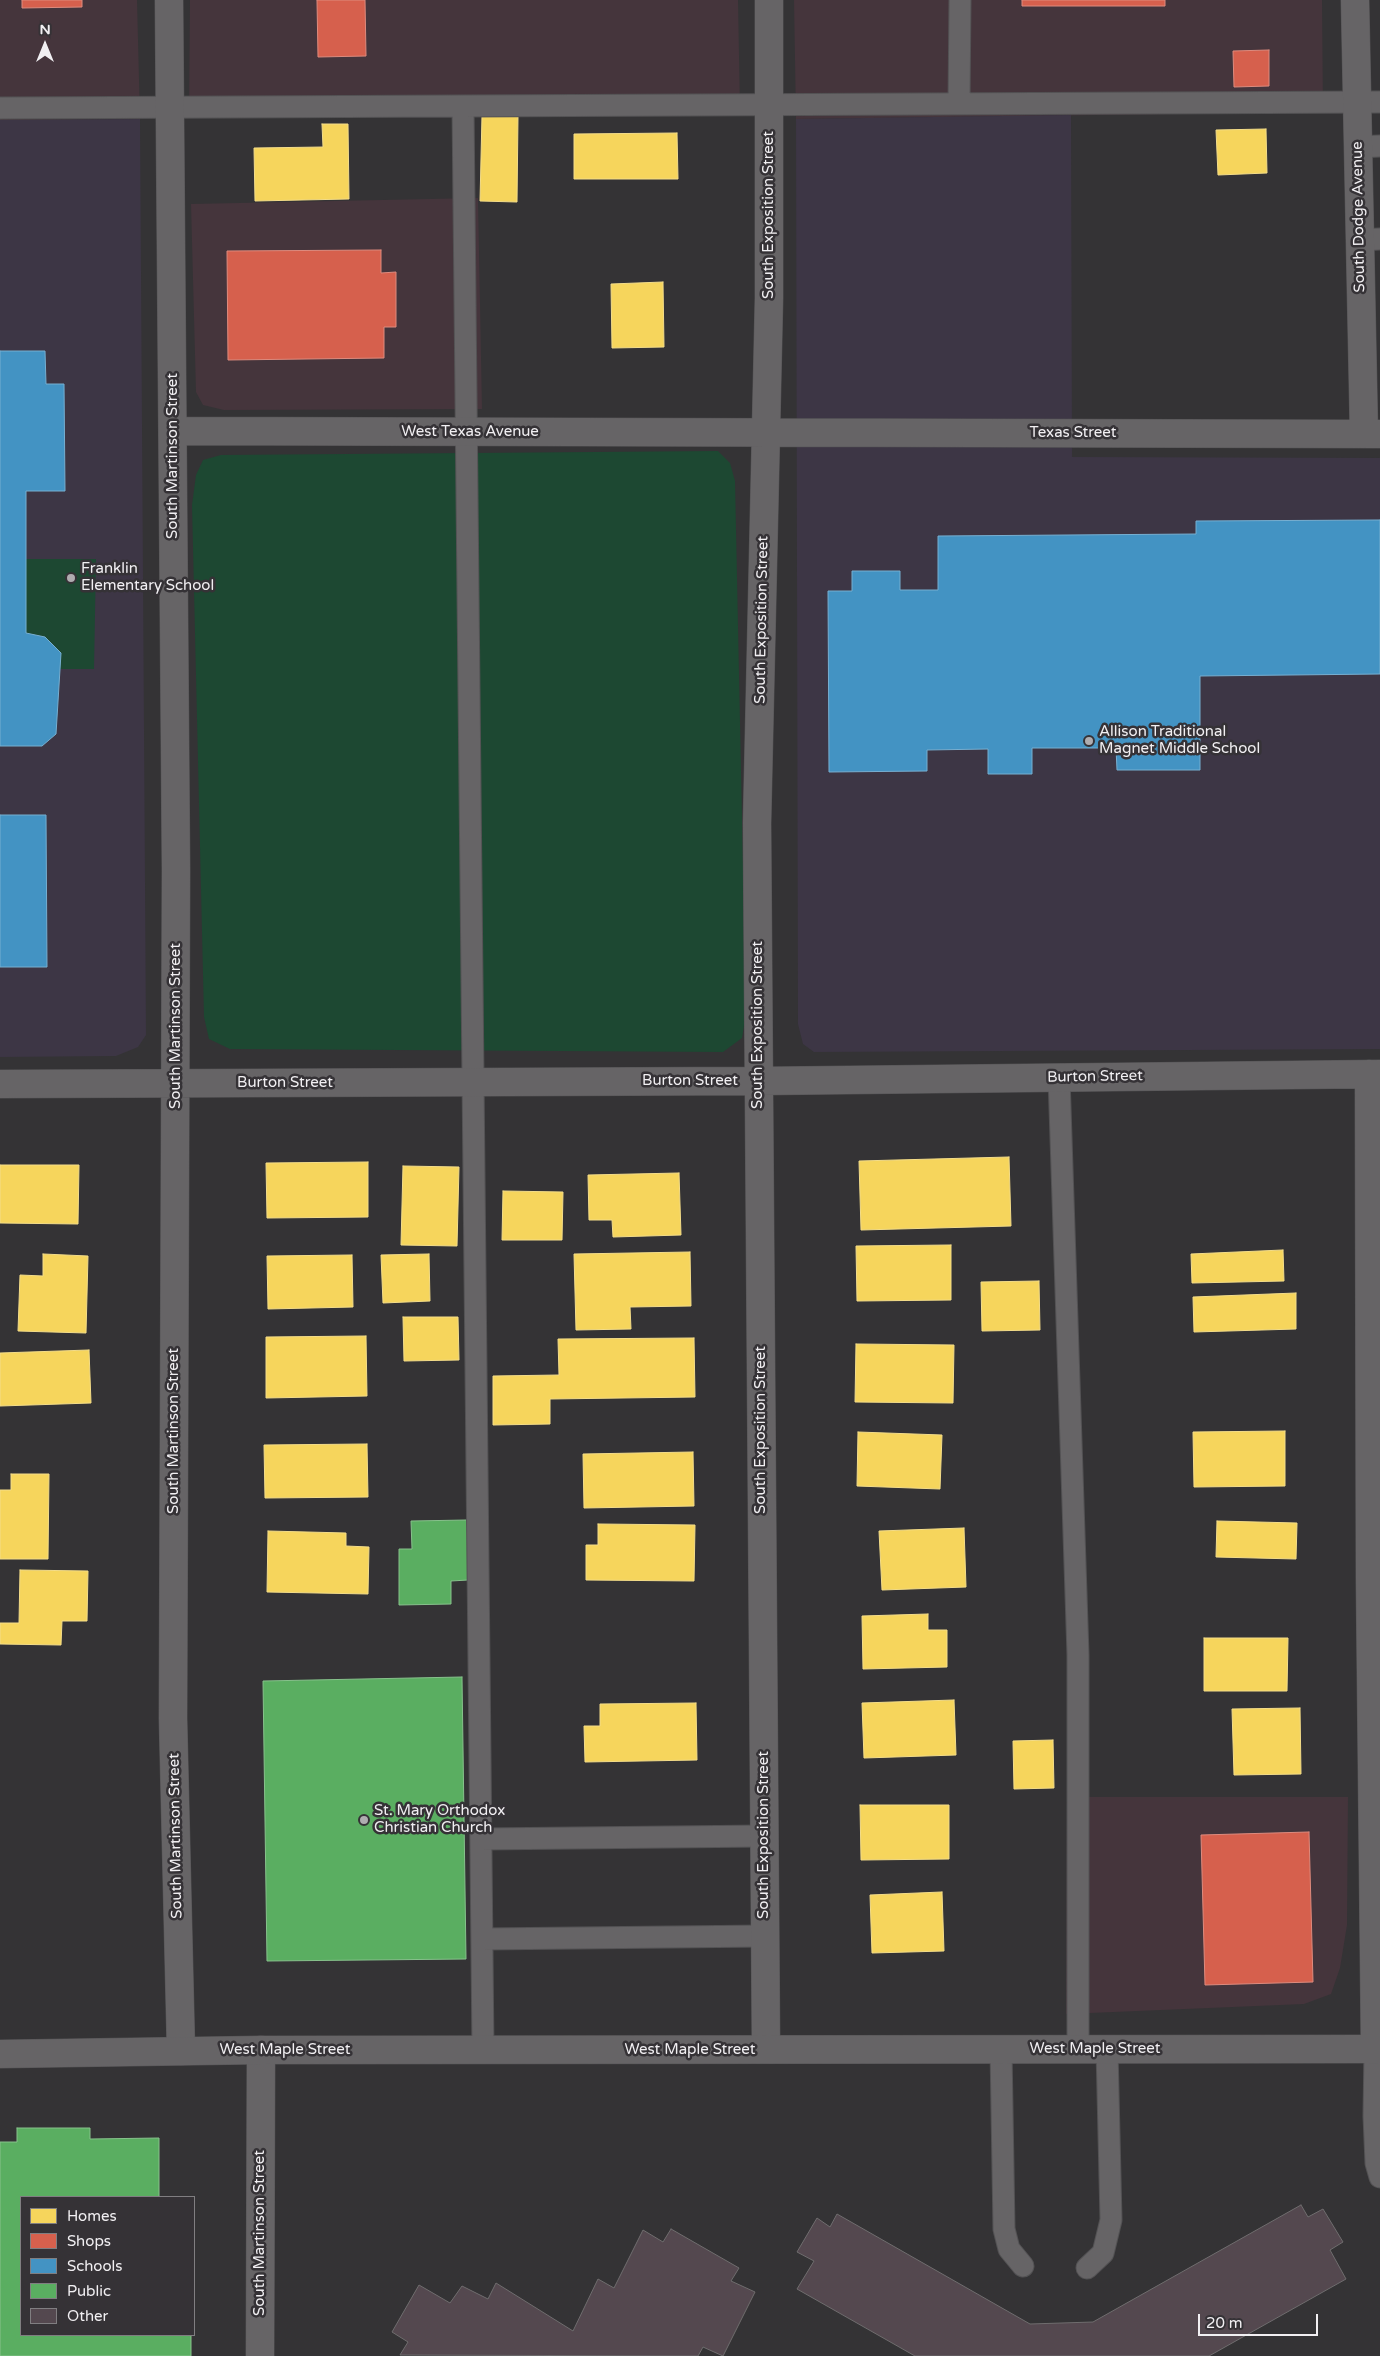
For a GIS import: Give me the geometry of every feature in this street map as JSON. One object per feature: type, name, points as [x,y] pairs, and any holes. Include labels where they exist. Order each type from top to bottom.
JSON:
[{"type":"street","name":"South Martinson Street","points":[[169,0],[176,870],[173,1718],[181,2051]]},
{"type":"street","name":"South Exposition Street","points":[[766,2049],[757,823],[767,432],[769,0]]},
{"type":"street","name":"South Dodge Avenue","points":[[1355,0],[1368,102],[1372,434]]},
{"type":"street","name":"West Texas Avenue","points":[[173,431],[767,432]]},
{"type":"street","name":"Texas Street","points":[[767,432],[1372,434]]},
{"type":"street","name":"Burton Street","points":[[0,1084],[759,1080],[1375,1074]]},
{"type":"street","points":[[1375,1074],[1370,1579],[1378,2049]]},
{"type":"street","name":"West Maple Street","points":[[0,2054],[261,2050],[1378,2049]]},
{"type":"street","name":"South Martinson Street","points":[[260,2356],[261,2050]]},
{"type":"lane","points":[[959,104],[960,0]]},
{"type":"lane","points":[[0,108],[1368,102]]},
{"type":"lane","points":[[463,106],[483,2050]]},
{"type":"lane","points":[[1059,1077],[1078,1656],[1078,2049]]},
{"type":"lane","points":[[481,1839],[764,1836]]},
{"type":"lane","points":[[482,1939],[765,1936]]},
{"type":"lane","points":[[1001,2049],[1004,2229],[1009,2249],[1023,2266]]},
{"type":"lane","points":[[1087,2268],[1104,2253],[1111,2220],[1107,2049]]},
{"type":"lane","points":[[1378,2049],[1374,2116],[1376,2163],[1380,2177]]},
{"type":"shaded area","points":[[0,0],[137,0],[140,119],[0,120]]},
{"type":"shaded area","points":[[190,0],[738,0],[740,110],[189,118]]},
{"type":"shaded area","points":[[794,0],[1322,0],[1323,112],[796,119]]},
{"type":"shaded area","name":"Allison Traditional Magnet Middle School","points":[[1071,115],[1072,457],[1380,458],[1380,1049],[814,1052],[803,1044],[798,1024],[796,119]]},
{"type":"shaded area","name":"Franklin Elementary School","points":[[140,119],[146,1035],[138,1047],[116,1056],[0,1057],[0,120]]},
{"type":"shaded area","points":[[478,198],[482,409],[224,410],[203,405],[196,392],[191,204]]},
{"type":"shaded area","points":[[1067,1797],[1348,1797],[1347,1925],[1340,1968],[1331,1994],[1304,2004],[1066,2014]]},
{"type":"green space","points":[[718,451],[730,463],[735,481],[746,1013],[742,1038],[723,1052],[230,1049],[209,1039],[204,1017],[192,505],[196,475],[203,460],[221,455]]},
{"type":"green space","points":[[26,559],[96,559],[94,669],[59,669],[45,637],[26,633]]},
{"type":"building: Homes","points":[[482,116],[518,116],[517,202],[480,201]]},
{"type":"building: Homes","points":[[322,124],[348,124],[349,199],[255,201],[254,148],[323,147]]},
{"type":"building: Homes","points":[[1266,129],[1267,173],[1218,175],[1216,130]]},
{"type":"building: Homes","points":[[677,133],[678,179],[574,179],[574,134]]},
{"type":"building: Homes","points":[[663,282],[664,347],[612,348],[611,284]]},
{"type":"building: Homes","points":[[1009,1157],[1011,1226],[861,1230],[859,1161]]},
{"type":"building: Homes","points":[[368,1162],[368,1217],[267,1218],[266,1163]]},
{"type":"building: Homes","points":[[0,1165],[79,1165],[78,1224],[0,1223]]},
{"type":"building: Homes","points":[[403,1166],[459,1167],[457,1246],[401,1245]]},
{"type":"building: Homes","points":[[679,1173],[681,1235],[613,1237],[612,1220],[589,1220],[588,1175]]},
{"type":"building: Homes","points":[[503,1191],[563,1192],[562,1240],[502,1240]]},
{"type":"building: Homes","points":[[951,1245],[951,1300],[857,1301],[856,1246]]},
{"type":"building: Homes","points":[[1283,1250],[1284,1281],[1192,1283],[1191,1254]]},
{"type":"building: Homes","points":[[690,1252],[691,1306],[630,1307],[631,1329],[576,1330],[574,1254]]},
{"type":"building: Homes","points":[[43,1254],[88,1256],[86,1333],[18,1331],[20,1275],[43,1276]]},
{"type":"building: Homes","points":[[429,1254],[430,1301],[383,1303],[381,1255]]},
{"type":"building: Homes","points":[[352,1255],[353,1307],[268,1309],[267,1256]]},
{"type":"building: Homes","points":[[1039,1281],[1040,1330],[982,1331],[981,1282]]},
{"type":"building: Homes","points":[[1296,1293],[1296,1329],[1194,1332],[1193,1297]]},
{"type":"building: Homes","points":[[403,1317],[458,1317],[459,1360],[404,1361]]},
{"type":"building: Homes","points":[[366,1336],[367,1396],[266,1398],[266,1337]]},
{"type":"building: Homes","points":[[694,1338],[695,1397],[550,1399],[550,1424],[493,1425],[493,1376],[559,1375],[558,1339]]},
{"type":"building: Homes","points":[[856,1344],[954,1345],[953,1403],[855,1402]]},
{"type":"building: Homes","points":[[89,1350],[91,1403],[0,1406],[0,1353]]},
{"type":"building: Homes","points":[[1285,1431],[1285,1486],[1194,1487],[1193,1432]]},
{"type":"building: Homes","points":[[858,1432],[942,1435],[940,1489],[857,1486]]},
{"type":"building: Homes","points":[[367,1444],[368,1497],[265,1498],[264,1445]]},
{"type":"building: Homes","points":[[693,1452],[694,1506],[584,1508],[583,1454]]},
{"type":"building: Homes","points":[[11,1474],[49,1474],[48,1559],[0,1559],[0,1490],[11,1490]]},
{"type":"building: Homes","points":[[1217,1521],[1297,1523],[1296,1559],[1216,1557]]},
{"type":"building: Homes","points":[[598,1524],[695,1525],[694,1581],[586,1580],[586,1545],[598,1545]]},
{"type":"building: Homes","points":[[964,1528],[966,1587],[882,1590],[879,1531]]},
{"type":"building: Homes","points":[[268,1531],[346,1533],[346,1546],[369,1547],[368,1594],[267,1592]]},
{"type":"building: Homes","points":[[20,1570],[88,1571],[87,1621],[62,1621],[61,1645],[0,1644],[0,1623],[19,1623]]},
{"type":"building: Homes","points":[[928,1614],[928,1630],[947,1630],[947,1667],[863,1669],[862,1616]]},
{"type":"building: Homes","points":[[1204,1638],[1288,1638],[1287,1691],[1204,1691]]},
{"type":"building: Homes","points":[[954,1700],[956,1755],[864,1758],[862,1703]]},
{"type":"building: Homes","points":[[696,1703],[697,1760],[585,1762],[584,1726],[600,1726],[600,1704]]},
{"type":"building: Homes","points":[[1300,1708],[1301,1774],[1234,1775],[1232,1709]]},
{"type":"building: Homes","points":[[1053,1740],[1054,1788],[1014,1789],[1013,1741]]},
{"type":"building: Homes","points":[[860,1805],[949,1805],[949,1859],[861,1860]]},
{"type":"building: Homes","points":[[942,1892],[944,1951],[872,1953],[870,1895]]},
{"type":"building: Shops","points":[[22,0],[82,0],[82,7],[22,8]]},
{"type":"building: Shops","points":[[317,0],[365,0],[366,56],[318,57]]},
{"type":"building: Shops","points":[[1022,0],[1165,0],[1165,6],[1022,6]]},
{"type":"building: Shops","points":[[1269,50],[1269,86],[1234,87],[1233,51]]},
{"type":"building: Shops","points":[[381,250],[381,273],[396,272],[396,327],[384,327],[384,358],[228,360],[227,251]]},
{"type":"building: Shops","points":[[1309,1832],[1313,1982],[1205,1985],[1201,1835]]},
{"type":"building: Schools","points":[[0,351],[45,351],[46,384],[64,384],[65,491],[26,491],[26,633],[45,637],[61,653],[56,734],[42,746],[0,746]]},
{"type":"building: Schools","name":"Allison Traditional Magnet Middle School","points":[[1380,520],[1380,674],[1200,676],[1200,770],[1117,770],[1116,748],[1032,748],[1032,774],[988,774],[988,749],[927,750],[927,771],[829,772],[828,591],[852,591],[852,571],[900,571],[900,590],[938,590],[938,536],[1196,534],[1196,521]]},
{"type":"building: Schools","points":[[0,815],[46,815],[47,967],[0,967]]},
{"type":"building: Public","points":[[467,1520],[468,1580],[451,1581],[451,1604],[399,1605],[399,1549],[412,1549],[411,1521]]},
{"type":"building: Public","name":"St. Mary Orthodox Christian Church","points":[[462,1677],[466,1959],[267,1961],[263,1681]]},
{"type":"building: Public","points":[[17,2128],[90,2128],[90,2139],[159,2138],[159,2196],[20,2196],[20,2336],[191,2336],[191,2356],[0,2356],[0,2142],[17,2142]]},
{"type":"building: Other","points":[[1301,2205],[1308,2217],[1323,2209],[1343,2242],[1330,2250],[1346,2279],[1209,2356],[915,2356],[797,2289],[814,2261],[797,2252],[817,2218],[830,2227],[837,2214],[1030,2324],[1093,2322]]},
{"type":"building: Other","points":[[671,2229],[739,2268],[731,2281],[755,2292],[723,2356],[703,2347],[698,2356],[400,2355],[408,2342],[392,2332],[419,2285],[450,2303],[462,2286],[488,2299],[496,2283],[573,2331],[598,2279],[614,2288],[643,2230],[663,2242]]},
{"type":"place","name":"Franklin Elementary School","points":[[71,578]]},
{"type":"place","name":"Allison Traditional Magnet Middle School","points":[[1089,741]]},
{"type":"place","name":"St. Mary Orthodox Christian Church","points":[[364,1820]]}]
